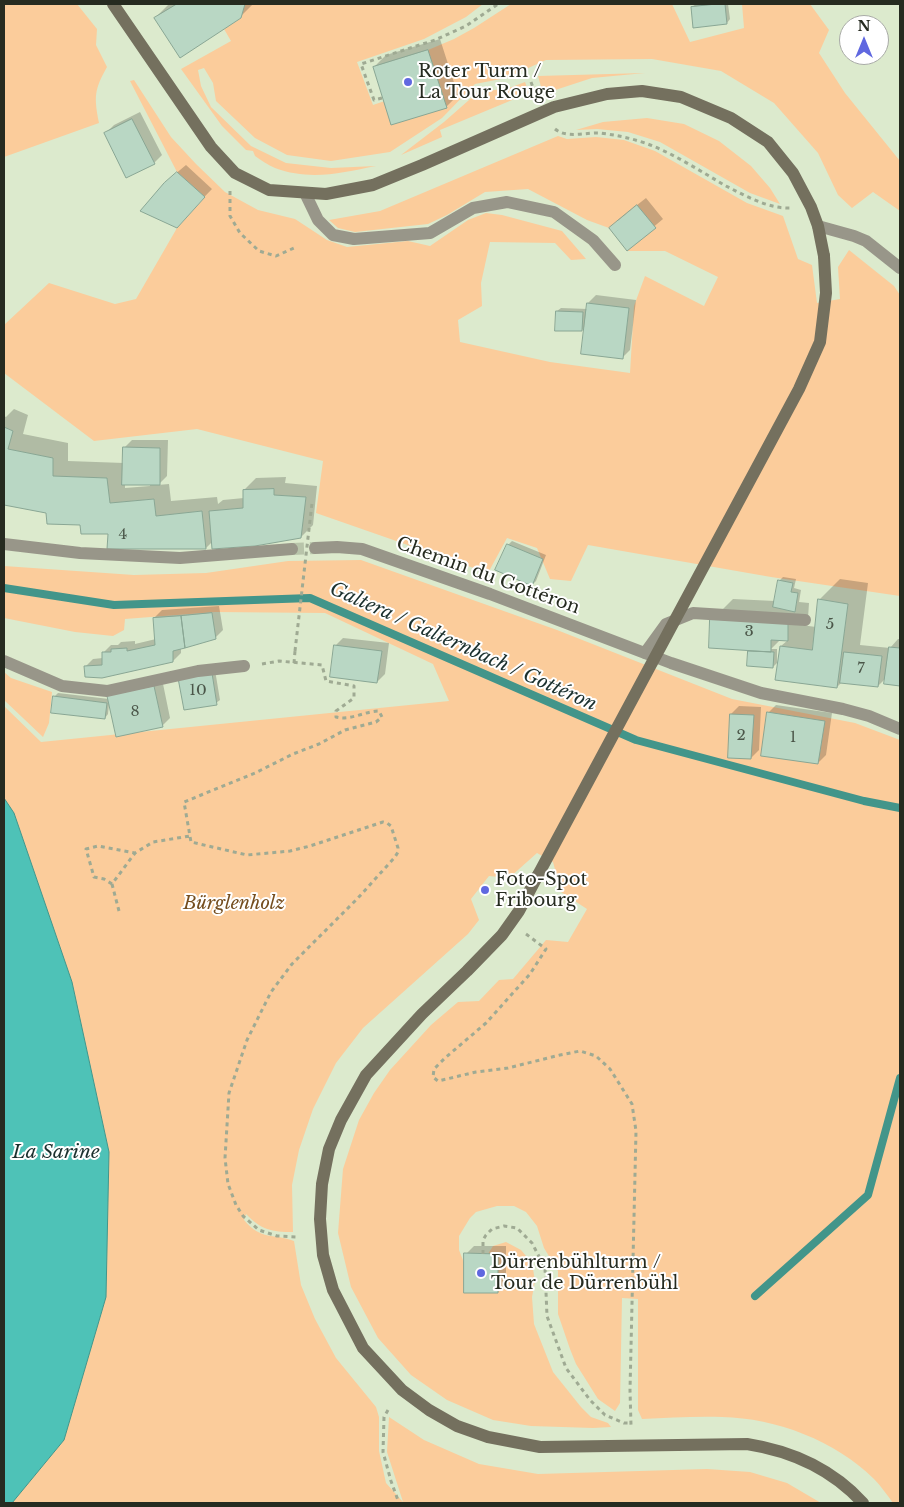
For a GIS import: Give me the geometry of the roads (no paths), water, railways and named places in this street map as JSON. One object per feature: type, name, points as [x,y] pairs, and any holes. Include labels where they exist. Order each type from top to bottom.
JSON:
[{"type":"main road","points":[[113,4],[211,147],[235,173],[269,190],[326,194],[373,185],[542,112],[608,94],[642,91],[681,97],[731,118],[768,142],[793,173],[811,207],[818,226],[824,256],[826,293],[820,342],[799,389],[519,911],[502,935],[422,1014],[366,1075],[341,1120],[329,1149],[322,1184],[320,1219],[323,1255],[333,1290],[363,1348],[402,1390],[429,1410],[457,1426],[488,1437],[540,1447],[746,1444],[768,1448],[801,1459],[827,1472],[863,1503]]},
{"type":"street","points":[[305,193],[318,220],[333,235],[354,239],[430,233],[473,208],[507,202],[554,212],[593,240],[615,265]]},
{"type":"street","points":[[818,226],[866,241],[900,268]]},
{"type":"street","points":[[4,544],[80,553],[180,558],[292,549]]},
{"type":"street","name":"Chemin du Gottéron","points":[[315,548],[362,549],[490,594],[671,663],[761,693],[869,716],[900,729]]},
{"type":"street","points":[[645,653],[666,624],[693,613],[805,620]]},
{"type":"street","points":[[4,661],[62,686],[108,691],[198,671],[244,666]]},
{"type":"water","name":"La Sarine","points":[[4,798],[14,813],[72,982],[109,1152],[106,1297],[64,1440],[12,1503],[4,1503]]},
{"type":"waterway","name":"Galtera / Galternbach / Gottéron","points":[[4,588],[114,605],[310,598],[636,740],[864,801],[900,808]]},
{"type":"waterway","points":[[755,1296],[868,1195],[900,1078]]},
{"type":"tunnel","points":[[292,549],[315,548]]},
{"type":"place","name":"Roter Turm / La Tour Rouge","points":[[408,82]]},
{"type":"place","name":"Foto-Spot Fribourg","points":[[485,890]]},
{"type":"place","name":"Dürrenbühlturm / Tour de Dürrenbühl","points":[[481,1273]]},
{"type":"park label","name":"Bürglenholz","points":[[234,904]]}]
